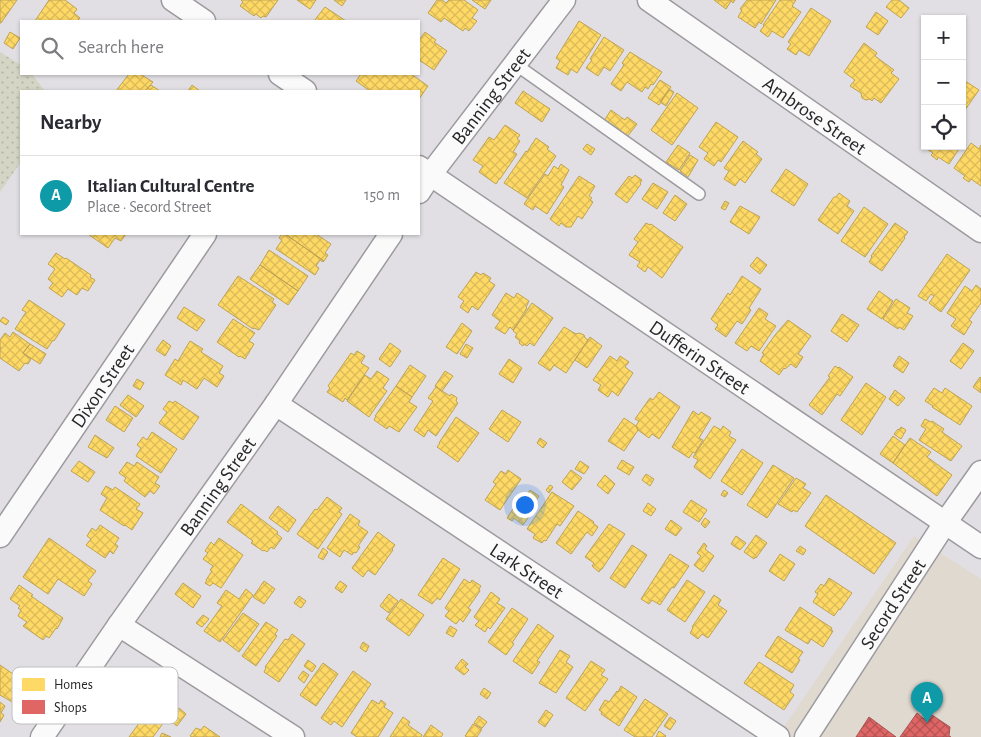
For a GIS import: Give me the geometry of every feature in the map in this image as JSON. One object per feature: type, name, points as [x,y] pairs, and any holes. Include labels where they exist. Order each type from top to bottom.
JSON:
[{"type":"street","points":[[173,0],[203,20]]},
{"type":"street","name":"Banning Street","points":[[423,178],[564,0]]},
{"type":"street","name":"Ambrose Street","points":[[650,0],[981,232]]},
{"type":"street","points":[[281,75],[302,90]]},
{"type":"street","name":"Dufferin Street","points":[[423,178],[981,547]]},
{"type":"street","name":"Dixon Street","points":[[0,536],[204,235]]},
{"type":"street","name":"Banning Street","points":[[90,667],[276,404],[389,235]]},
{"type":"street","name":"Lark Street","points":[[276,404],[778,737]]},
{"type":"street","name":"Secord Street","points":[[806,737],[945,523],[981,472]]},
{"type":"street","points":[[119,625],[293,737]]},
{"type":"street","name":"Banning Street","points":[[42,737],[51,724]]},
{"type":"lane","points":[[515,64],[699,194]]},
{"type":"shaded area","points":[[914,536],[981,579],[981,737],[777,737]]},
{"type":"green space","points":[[0,52],[20,64],[20,75],[33,75],[44,90],[20,90],[20,163],[0,192]]},
{"type":"building: Homes","points":[[0,0],[17,0],[1,23],[0,23]]},
{"type":"building: Homes","points":[[49,0],[65,0],[77,9],[74,13],[80,18],[78,20],[36,20]]},
{"type":"building: Homes","points":[[241,0],[278,0],[266,17],[263,16],[261,18],[256,14],[254,16],[240,6],[243,2]]},
{"type":"building: Homes","points":[[297,0],[316,0],[310,9]]},
{"type":"building: Homes","points":[[334,0],[346,0],[342,6]]},
{"type":"building: Homes","points":[[437,0],[442,0],[446,3],[449,0],[464,0],[478,10],[472,18],[477,21],[469,31],[465,28],[463,31],[444,18],[441,22],[428,13]]},
{"type":"building: Homes","points":[[472,0],[491,0],[485,9]]},
{"type":"building: Homes","points":[[714,0],[735,0],[733,3],[731,1],[726,9]]},
{"type":"building: Homes","points":[[747,0],[776,0],[761,24],[759,22],[755,28],[738,17],[742,10],[740,9]]},
{"type":"building: Homes","points":[[780,0],[796,0],[792,6],[801,12],[783,38],[772,31],[768,37],[760,31]]},
{"type":"building: Homes","points":[[892,0],[899,0],[909,8],[901,18],[886,7]]},
{"type":"building: Homes","points":[[325,7],[344,20],[315,20]]},
{"type":"building: Homes","points":[[811,8],[831,21],[809,56],[799,50],[796,55],[787,49],[791,44],[788,42]]},
{"type":"building: Homes","points":[[876,12],[888,21],[878,35],[866,27]]},
{"type":"building: Homes","points":[[579,21],[601,35],[577,73],[571,69],[568,75],[556,68],[560,61],[556,58]]},
{"type":"building: Homes","points":[[10,32],[20,38],[13,49],[4,43]]},
{"type":"building: Homes","points":[[425,32],[436,40],[434,42],[447,51],[434,70],[420,61],[420,39]]},
{"type":"building: Homes","points":[[604,37],[624,50],[610,71],[604,67],[598,76],[586,68]]},
{"type":"building: Homes","points":[[864,43],[877,53],[875,56],[894,70],[891,73],[899,79],[881,103],[874,98],[872,101],[862,98],[861,93],[850,86],[855,80],[844,72]]},
{"type":"building: Homes","points":[[630,52],[662,72],[653,85],[651,84],[648,89],[645,87],[642,92],[627,82],[621,91],[611,84]]},
{"type":"building: Homes","points":[[128,75],[142,75],[153,82],[146,90],[117,90]]},
{"type":"building: Homes","points":[[360,75],[412,75],[428,86],[420,98],[420,90],[369,90],[356,81]]},
{"type":"building: Homes","points":[[660,80],[671,87],[659,105],[648,98]]},
{"type":"building: Homes","points":[[966,82],[979,90],[966,109]]},
{"type":"building: Homes","points":[[151,85],[158,90],[146,90]]},
{"type":"building: Homes","points":[[192,85],[199,90],[189,90]]},
{"type":"building: Homes","points":[[669,89],[674,92],[666,106],[660,102]]},
{"type":"building: Homes","points":[[523,91],[550,109],[542,122],[515,103]]},
{"type":"building: Homes","points":[[677,93],[698,108],[672,145],[651,130]]},
{"type":"building: Homes","points":[[611,110],[625,120],[627,117],[637,124],[627,137],[604,121]]},
{"type":"building: Homes","points":[[716,122],[738,137],[721,162],[718,160],[714,166],[704,159],[708,153],[699,147]]},
{"type":"building: Homes","points":[[505,125],[520,135],[517,139],[520,141],[513,152],[517,154],[496,184],[479,172],[483,166],[473,160],[489,137],[494,140]]},
{"type":"building: Homes","points":[[536,138],[549,147],[547,149],[556,156],[527,198],[504,183]]},
{"type":"building: Homes","points":[[743,141],[758,152],[756,154],[762,159],[745,183],[740,179],[735,186],[724,179],[729,171],[724,168]]},
{"type":"building: Homes","points":[[971,143],[979,149],[981,145],[981,186],[971,179],[969,182],[963,178],[965,176],[954,168]]},
{"type":"building: Homes","points":[[587,144],[595,149],[591,155],[583,149]]},
{"type":"building: Homes","points":[[678,145],[690,153],[679,170],[666,162]]},
{"type":"building: Homes","points":[[928,150],[958,150],[949,164],[938,157],[937,160],[931,155],[933,153]]},
{"type":"building: Homes","points":[[690,155],[698,160],[688,177],[680,171]]},
{"type":"building: Homes","points":[[561,164],[569,170],[561,185],[564,187],[547,214],[535,206],[533,210],[524,204],[545,174],[548,176],[554,166],[558,169]]},
{"type":"building: Homes","points":[[786,169],[808,184],[794,206],[771,191]]},
{"type":"building: Homes","points":[[635,175],[642,180],[641,184],[627,203],[615,194],[629,176],[632,178]]},
{"type":"building: Homes","points":[[579,176],[595,186],[589,196],[593,202],[582,219],[578,216],[571,227],[566,227],[561,223],[559,226],[550,219]]},
{"type":"building: Homes","points":[[653,183],[668,192],[657,209],[642,199]]},
{"type":"building: Homes","points":[[839,193],[850,201],[847,206],[854,211],[838,234],[818,220]]},
{"type":"building: Homes","points":[[675,195],[687,204],[675,221],[663,213]]},
{"type":"building: Homes","points":[[725,201],[729,203],[725,210],[721,208]]},
{"type":"building: Homes","points":[[740,206],[760,217],[749,234],[730,222]]},
{"type":"building: Homes","points":[[864,207],[888,224],[865,257],[841,241]]},
{"type":"building: Homes","points":[[646,223],[651,224],[683,247],[662,278],[648,267],[645,272],[637,266],[640,262],[629,255],[638,242],[634,239]]},
{"type":"building: Homes","points":[[895,223],[908,232],[882,271],[869,262],[871,256]]},
{"type":"building: Homes","points":[[89,235],[125,235],[121,241],[115,238],[108,248]]},
{"type":"building: Homes","points":[[281,235],[286,235],[324,261],[320,260],[316,266],[319,268],[315,275],[276,249],[282,240],[279,238]]},
{"type":"building: Homes","points":[[286,235],[318,235],[331,244],[325,253],[328,255],[324,261]]},
{"type":"building: Homes","points":[[269,250],[308,276],[298,291],[260,265]]},
{"type":"building: Homes","points":[[56,253],[91,275],[90,277],[95,280],[88,291],[82,288],[77,295],[68,289],[62,297],[49,288],[53,283],[48,279],[55,269],[48,264]]},
{"type":"building: Homes","points":[[947,254],[970,270],[941,312],[929,303],[934,296],[931,294],[926,301],[918,296]]},
{"type":"building: Homes","points":[[757,257],[767,265],[760,274],[750,266]]},
{"type":"building: Homes","points":[[260,265],[298,291],[288,305],[250,279]]},
{"type":"building: Homes","points":[[476,272],[481,275],[483,273],[491,278],[489,281],[495,285],[478,310],[472,306],[468,313],[460,307],[464,301],[458,297]]},
{"type":"building: Homes","points":[[238,276],[274,299],[272,302],[276,305],[259,330],[253,329],[218,305]]},
{"type":"building: Homes","points":[[742,276],[761,289],[742,324],[737,321],[726,337],[715,329],[718,325],[711,319]]},
{"type":"building: Homes","points":[[976,285],[981,289],[981,303],[969,320],[972,322],[964,335],[951,326],[956,319],[947,313],[965,286],[972,291]]},
{"type":"building: Homes","points":[[879,291],[893,301],[882,319],[867,309]]},
{"type":"building: Homes","points":[[506,293],[514,298],[517,293],[529,301],[527,308],[513,330],[510,327],[505,334],[495,328],[500,321],[492,315]]},
{"type":"building: Homes","points":[[896,299],[910,308],[907,313],[913,316],[904,330],[899,327],[898,329],[883,319]]},
{"type":"building: Homes","points":[[29,300],[65,324],[47,349],[15,329],[26,312],[22,310]]},
{"type":"building: Homes","points":[[532,303],[553,318],[534,346],[530,343],[527,346],[524,344],[523,346],[515,337],[517,334],[513,331]]},
{"type":"building: Homes","points":[[184,307],[205,320],[197,331],[177,318]]},
{"type":"building: Homes","points":[[759,308],[768,314],[765,319],[776,326],[759,351],[751,346],[747,351],[735,343]]},
{"type":"building: Homes","points":[[842,314],[859,325],[847,342],[831,331]]},
{"type":"building: Homes","points":[[3,317],[9,321],[6,325],[0,321]]},
{"type":"building: Homes","points":[[233,319],[255,333],[249,341],[254,344],[245,359],[217,342]]},
{"type":"building: Homes","points":[[788,320],[811,336],[798,354],[803,357],[796,368],[791,364],[784,368],[779,375],[760,361],[764,354],[762,353]]},
{"type":"building: Homes","points":[[462,323],[472,331],[457,354],[446,347]]},
{"type":"building: Homes","points":[[564,327],[576,334],[584,335],[588,340],[566,373],[554,365],[550,371],[538,363]]},
{"type":"building: Homes","points":[[13,332],[30,344],[23,353],[31,359],[19,371],[0,358],[0,340],[5,333],[10,337]]},
{"type":"building: Homes","points":[[590,337],[602,346],[587,368],[575,360]]},
{"type":"building: Homes","points":[[163,340],[171,346],[165,356],[156,350]]},
{"type":"building: Homes","points":[[190,341],[203,349],[201,352],[223,366],[219,373],[224,376],[217,387],[204,378],[197,389],[183,380],[181,385],[165,375],[175,359],[178,361]]},
{"type":"building: Homes","points":[[390,343],[401,351],[390,367],[379,359]]},
{"type":"building: Homes","points":[[963,343],[974,351],[961,369],[950,361]]},
{"type":"building: Homes","points":[[30,344],[46,354],[40,364],[23,353]]},
{"type":"building: Homes","points":[[466,344],[473,348],[467,358],[460,354]]},
{"type":"building: Homes","points":[[357,351],[365,356],[361,363],[369,368],[347,400],[345,398],[343,402],[327,392],[330,388],[328,386],[351,353],[354,355]]},
{"type":"building: Homes","points":[[610,356],[617,361],[620,356],[629,362],[625,367],[633,373],[618,396],[612,391],[608,397],[598,390],[601,385],[593,380]]},
{"type":"building: Homes","points":[[899,356],[909,363],[903,373],[893,366]]},
{"type":"building: Homes","points":[[509,359],[522,368],[513,383],[499,374]]},
{"type":"building: Homes","points":[[410,365],[426,376],[412,397],[396,386]]},
{"type":"building: Homes","points":[[835,366],[853,377],[840,396],[837,394],[822,415],[809,405],[830,377],[828,376]]},
{"type":"building: Homes","points":[[377,371],[389,379],[383,388],[387,391],[369,417],[347,401],[365,375],[371,379]]},
{"type":"building: Homes","points":[[445,371],[453,376],[442,391],[435,386]]},
{"type":"building: Homes","points":[[981,378],[981,393],[973,387]]},
{"type":"building: Homes","points":[[137,379],[144,383],[140,390],[133,386]]},
{"type":"building: Homes","points":[[866,383],[886,397],[862,435],[841,420]]},
{"type":"building: Homes","points":[[396,386],[412,397],[409,402],[417,407],[399,432],[389,426],[387,429],[374,420]]},
{"type":"building: Homes","points":[[436,387],[450,396],[451,394],[456,397],[458,403],[436,436],[428,430],[424,437],[414,430],[433,401],[428,398]]},
{"type":"building: Homes","points":[[934,388],[942,393],[945,388],[972,406],[960,425],[925,401]]},
{"type":"building: Homes","points":[[895,390],[905,398],[898,406],[889,399]]},
{"type":"building: Homes","points":[[659,392],[680,407],[659,439],[652,434],[649,438],[638,430],[636,426],[639,421],[635,419],[650,398],[653,400]]},
{"type":"building: Homes","points":[[128,395],[144,406],[136,417],[120,405]]},
{"type":"building: Homes","points":[[169,401],[173,403],[175,401],[199,417],[183,440],[159,423],[167,412],[163,409]]},
{"type":"building: Homes","points":[[115,406],[133,418],[124,432],[106,420]]},
{"type":"building: Homes","points":[[502,410],[521,422],[508,442],[489,429]]},
{"type":"building: Homes","points":[[693,411],[699,415],[701,412],[711,418],[699,438],[703,440],[695,453],[693,452],[689,458],[672,447]]},
{"type":"building: Homes","points":[[456,417],[479,433],[458,462],[437,447]]},
{"type":"building: Homes","points":[[624,418],[636,426],[638,430],[624,451],[608,441]]},
{"type":"building: Homes","points":[[925,419],[944,429],[942,432],[962,446],[951,461],[919,440],[926,429],[921,426]]},
{"type":"building: Homes","points":[[714,426],[721,430],[723,426],[731,432],[729,436],[736,440],[710,479],[694,467],[698,460],[693,457]]},
{"type":"building: Homes","points":[[901,427],[906,430],[901,439],[894,434]]},
{"type":"building: Homes","points":[[152,432],[177,449],[161,473],[136,456],[141,448],[137,445],[143,437],[147,440]]},
{"type":"building: Homes","points":[[95,435],[114,448],[107,458],[88,447]]},
{"type":"building: Homes","points":[[893,436],[905,445],[893,463],[880,454]]},
{"type":"building: Homes","points":[[540,438],[547,443],[543,448],[537,443]]},
{"type":"building: Homes","points":[[910,438],[931,452],[927,457],[952,475],[937,496],[893,463]]},
{"type":"building: Homes","points":[[742,449],[763,463],[742,495],[721,481]]},
{"type":"building: Homes","points":[[622,460],[634,467],[629,475],[617,468]]},
{"type":"building: Homes","points":[[79,461],[95,472],[88,482],[71,471]]},
{"type":"building: Homes","points":[[580,461],[589,467],[584,474],[575,469]]},
{"type":"building: Homes","points":[[127,462],[134,466],[137,462],[159,477],[155,483],[160,486],[154,494],[150,491],[145,497],[124,481],[126,478],[119,473]]},
{"type":"building: Homes","points":[[773,465],[794,478],[767,518],[747,505]]},
{"type":"building: Homes","points":[[508,470],[521,479],[500,510],[485,500],[496,484],[493,482],[501,471],[506,474]]},
{"type":"building: Homes","points":[[571,470],[582,478],[572,490],[562,482]]},
{"type":"building: Homes","points":[[646,474],[654,479],[650,486],[642,480]]},
{"type":"building: Homes","points":[[605,475],[615,484],[608,494],[597,485]]},
{"type":"building: Homes","points":[[796,478],[806,484],[803,488],[811,493],[797,512],[793,510],[792,512],[778,504]]},
{"type":"building: Homes","points":[[550,485],[553,487],[549,493],[546,490]]},
{"type":"building: Homes","points":[[106,486],[113,490],[115,487],[140,504],[136,509],[143,513],[132,530],[100,510],[107,498],[101,494]]},
{"type":"building: Homes","points":[[530,490],[539,496],[535,502],[538,504],[523,525],[514,518],[512,521],[507,518],[523,494],[526,496]]},
{"type":"building: Homes","points":[[724,490],[728,493],[725,497],[721,495]]},
{"type":"building: Homes","points":[[552,492],[574,506],[560,526],[557,524],[546,541],[544,540],[542,543],[533,538],[535,534],[527,529]]},
{"type":"building: Homes","points":[[826,495],[896,543],[874,574],[805,526]]},
{"type":"building: Homes","points":[[327,497],[342,508],[339,512],[342,514],[318,549],[297,534],[315,509],[317,510]]},
{"type":"building: Homes","points":[[691,500],[707,510],[699,522],[683,512]]},
{"type":"building: Homes","points":[[648,503],[656,509],[651,516],[643,511]]},
{"type":"building: Homes","points":[[241,504],[278,532],[277,534],[282,538],[274,549],[271,547],[267,552],[263,551],[251,543],[253,541],[227,522]]},
{"type":"building: Homes","points":[[278,506],[296,520],[288,532],[269,518]]},
{"type":"building: Homes","points":[[578,511],[598,527],[592,536],[587,532],[571,554],[556,543]]},
{"type":"building: Homes","points":[[350,514],[360,521],[358,525],[368,532],[358,546],[360,547],[356,553],[354,552],[352,555],[344,550],[340,557],[327,548]]},
{"type":"building: Homes","points":[[705,518],[710,522],[705,528],[701,524]]},
{"type":"building: Homes","points":[[671,520],[682,528],[676,536],[665,529]]},
{"type":"building: Homes","points":[[609,524],[625,534],[599,572],[592,566],[594,563],[585,557]]},
{"type":"building: Homes","points":[[100,525],[119,538],[115,544],[118,546],[113,554],[110,551],[105,558],[86,545],[91,539],[87,536],[92,528],[96,531]]},
{"type":"building: Homes","points":[[378,532],[395,545],[375,575],[368,570],[363,577],[352,568]]},
{"type":"building: Homes","points":[[756,535],[767,543],[754,559],[744,552]]},
{"type":"building: Homes","points":[[736,536],[746,543],[740,550],[731,544]]},
{"type":"building: Homes","points":[[49,538],[96,571],[88,581],[92,584],[84,596],[58,579],[48,594],[23,577]]},
{"type":"building: Homes","points":[[219,538],[243,555],[221,588],[213,583],[210,586],[205,583],[213,566],[203,559],[208,553],[205,551],[211,542],[214,545]]},
{"type":"building: Homes","points":[[704,543],[707,546],[705,549],[714,556],[703,572],[694,565],[701,556],[697,553]]},
{"type":"building: Homes","points":[[632,545],[647,555],[625,588],[610,578]]},
{"type":"building: Homes","points":[[800,546],[806,550],[803,555],[796,551]]},
{"type":"building: Homes","points":[[323,548],[328,552],[323,560],[318,557]]},
{"type":"building: Homes","points":[[670,554],[689,566],[660,605],[652,600],[649,604],[641,599]]},
{"type":"building: Homes","points":[[780,554],[795,564],[784,581],[769,571]]},
{"type":"building: Homes","points":[[443,558],[460,569],[440,600],[437,598],[432,604],[418,595]]},
{"type":"building: Homes","points":[[829,578],[852,593],[834,616],[813,602],[818,594],[815,592],[821,584],[824,586]]},
{"type":"building: Homes","points":[[464,579],[470,583],[472,580],[481,586],[480,591],[468,608],[471,610],[463,622],[460,619],[456,624],[445,616],[449,611],[445,608]]},
{"type":"building: Homes","points":[[687,580],[705,592],[685,622],[667,610]]},
{"type":"building: Homes","points":[[264,581],[275,589],[264,604],[253,597]]},
{"type":"building: Homes","points":[[340,581],[347,586],[342,593],[335,588]]},
{"type":"building: Homes","points":[[183,583],[201,596],[193,608],[175,594]]},
{"type":"building: Homes","points":[[19,585],[33,595],[31,596],[63,618],[49,638],[46,636],[43,640],[23,626],[27,622],[18,616],[21,610],[18,608],[20,606],[10,599]]},
{"type":"building: Homes","points":[[246,589],[253,595],[220,642],[204,631],[222,606],[217,603],[226,590],[239,599]]},
{"type":"building: Homes","points":[[491,592],[500,599],[497,603],[505,608],[490,629],[488,627],[485,632],[475,625],[479,621],[474,617]]},
{"type":"building: Homes","points":[[389,594],[398,601],[389,613],[380,606]]},
{"type":"building: Homes","points":[[714,595],[721,600],[718,605],[727,611],[708,638],[702,634],[698,639],[690,633],[692,627]]},
{"type":"building: Homes","points":[[299,596],[306,601],[301,608],[294,603]]},
{"type":"building: Homes","points":[[401,599],[424,615],[409,636],[386,619]]},
{"type":"building: Homes","points":[[800,607],[832,628],[831,630],[833,631],[823,647],[811,639],[808,644],[785,630]]},
{"type":"building: Homes","points":[[512,608],[528,619],[506,655],[488,642]]},
{"type":"building: Homes","points":[[243,613],[259,624],[239,652],[223,640]]},
{"type":"building: Homes","points":[[203,615],[209,619],[202,627],[196,623]]},
{"type":"building: Homes","points":[[266,622],[278,630],[275,634],[277,636],[256,666],[242,656]]},
{"type":"building: Homes","points":[[538,624],[554,636],[537,661],[540,662],[532,674],[513,661]]},
{"type":"building: Homes","points":[[450,626],[457,630],[453,637],[446,633]]},
{"type":"building: Homes","points":[[292,634],[305,644],[279,682],[264,672],[265,667],[285,639],[288,640]]},
{"type":"building: Homes","points":[[778,636],[803,652],[792,673],[765,656]]},
{"type":"building: Homes","points":[[363,642],[369,646],[366,652],[360,648]]},
{"type":"building: Homes","points":[[560,650],[570,656],[566,662],[573,667],[556,693],[539,683]]},
{"type":"building: Homes","points":[[462,659],[468,664],[465,667],[469,670],[464,675],[455,668]]},
{"type":"building: Homes","points":[[308,660],[316,666],[312,672],[304,666]]},
{"type":"building: Homes","points":[[591,661],[605,670],[601,675],[608,679],[585,711],[566,698]]},
{"type":"building: Homes","points":[[759,662],[794,685],[790,692],[794,695],[784,710],[744,683]]},
{"type":"building: Homes","points":[[323,663],[338,674],[316,706],[300,695]]},
{"type":"building: Homes","points":[[0,665],[12,673],[12,702],[0,695]]},
{"type":"building: Homes","points":[[303,671],[309,675],[304,683],[298,678]]},
{"type":"building: Homes","points":[[353,671],[371,684],[342,727],[334,721],[331,725],[321,718]]},
{"type":"building: Homes","points":[[621,686],[637,697],[619,726],[601,714],[602,712],[599,710],[605,700],[609,702]]},
{"type":"building: Homes","points":[[484,688],[491,693],[487,699],[480,694]]},
{"type":"building: Homes","points":[[645,699],[668,714],[652,737],[635,737],[624,730]]},
{"type":"building: Homes","points":[[372,700],[379,704],[381,700],[386,704],[384,707],[393,713],[378,737],[357,737],[351,733]]},
{"type":"building: Homes","points":[[0,702],[5,706],[1,713],[4,715],[0,722]]},
{"type":"building: Homes","points":[[179,708],[186,714],[177,726],[174,724],[178,724]]},
{"type":"building: Homes","points":[[546,710],[553,715],[545,727],[538,722]]},
{"type":"building: Homes","points":[[479,716],[487,722],[482,728],[474,723]]},
{"type":"building: Homes","points":[[403,717],[410,722],[408,725],[422,735],[421,737],[390,737]]},
{"type":"building: Homes","points":[[670,717],[676,721],[670,730],[664,726]]},
{"type":"building: Homes","points":[[138,724],[163,724],[153,737],[129,737]]},
{"type":"building: Homes","points":[[473,724],[482,729],[477,737],[465,736]]},
{"type":"building: Homes","points":[[431,725],[443,734],[441,737],[423,737]]},
{"type":"building: Homes","points":[[204,726],[220,737],[190,736],[196,728],[201,730]]},
{"type":"building: Homes","points":[[659,731],[666,736],[656,737]]},
{"type":"building: Homes","points":[[162,733],[171,737],[160,737]]},
{"type":"building: Shops","points":[[917,713],[924,719],[932,715],[950,727],[949,736],[951,737],[900,737]]},
{"type":"building: Shops","points":[[869,717],[896,737],[856,737]]},
{"type":"place","name":"Italian Cultural Centre","points":[[927,723]]}]
